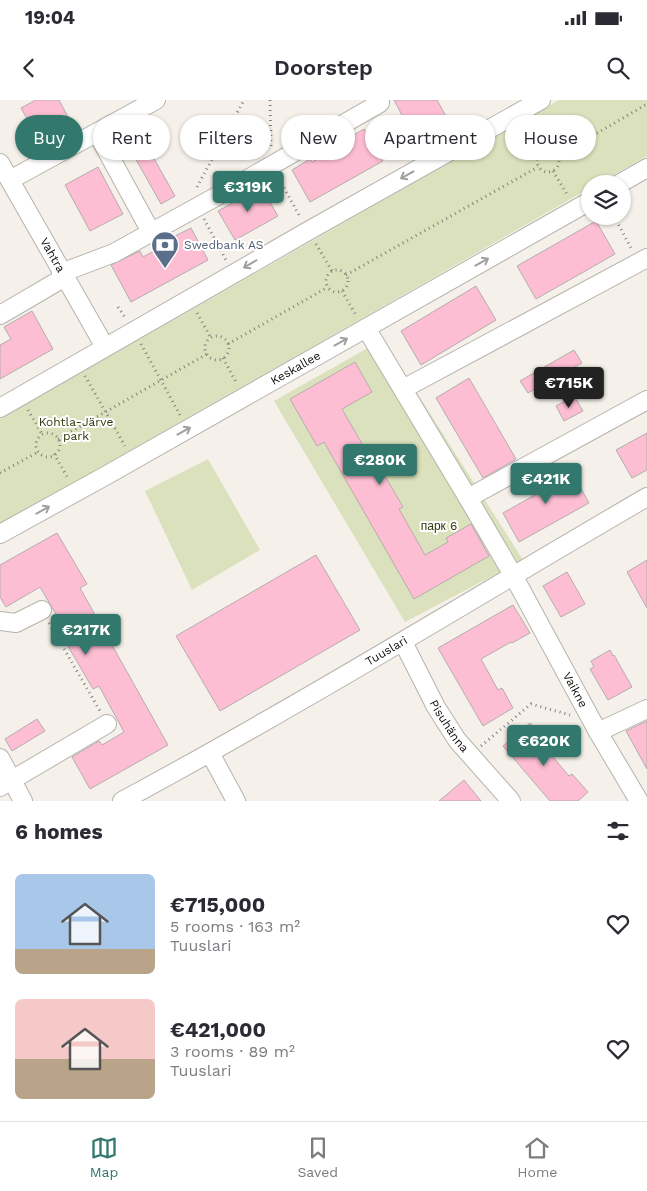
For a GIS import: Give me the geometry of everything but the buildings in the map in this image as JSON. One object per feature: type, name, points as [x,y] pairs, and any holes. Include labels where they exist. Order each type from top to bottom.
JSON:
[{"type":"street","points":[[129,115],[156,100]]},
{"type":"street","points":[[0,408],[541,100]]},
{"type":"street","points":[[0,315],[63,275],[114,253],[272,165],[379,102]]},
{"type":"street","points":[[10,180],[93,135]]},
{"type":"street","points":[[112,160],[151,232]]},
{"type":"street","name":"Vahtra","points":[[0,163],[105,347]]},
{"type":"street","points":[[631,177],[647,168]]},
{"type":"street","name":"Keskallee","points":[[0,534],[581,206]]},
{"type":"street","points":[[403,389],[643,260]]},
{"type":"street","name":"Vaikne","points":[[366,328],[513,575],[595,726],[639,801]]},
{"type":"street","points":[[468,498],[647,400]]},
{"type":"street","name":"Tuuslari","points":[[122,801],[210,753],[403,642],[647,497]]},
{"type":"street","points":[[0,621],[16,623],[42,610]]},
{"type":"street","name":"Pisuhänna","points":[[403,642],[436,707],[457,740],[511,801]]},
{"type":"street","points":[[595,726],[647,709]]},
{"type":"street","points":[[6,784],[107,724]]},
{"type":"street","points":[[210,753],[236,801]]},
{"type":"street","points":[[0,758],[6,784],[23,801]]},
{"type":"path","points":[[212,162],[244,100]]},
{"type":"path","points":[[270,100],[272,165]]},
{"type":"path","points":[[379,102],[414,162]]},
{"type":"path","points":[[596,134],[647,104]]},
{"type":"path","points":[[537,160],[538,167]]},
{"type":"path","points":[[538,167],[546,172],[553,171],[558,166],[558,160]]},
{"type":"path","points":[[346,275],[538,167]]},
{"type":"path","points":[[553,171],[581,203]]},
{"type":"path","points":[[620,225],[643,260]]},
{"type":"path","points":[[332,271],[342,271],[346,275],[348,282],[342,291],[336,292],[328,287],[326,280],[332,271]]},
{"type":"path","points":[[228,344],[328,287]]},
{"type":"path","points":[[342,291],[359,320],[366,328]]},
{"type":"path","points":[[118,307],[134,331],[189,428]]},
{"type":"path","points":[[194,308],[211,338]]},
{"type":"path","points":[[219,336],[226,340],[228,344],[228,350],[223,358],[219,360],[212,359],[205,351],[206,343],[211,338],[219,336]]},
{"type":"path","points":[[58,439],[207,354]]},
{"type":"path","points":[[223,358],[239,389]]},
{"type":"path","points":[[81,368],[133,460]]},
{"type":"path","points":[[20,396],[42,434]]},
{"type":"path","points":[[49,433],[58,439],[59,446],[54,454],[48,456],[38,452],[36,444],[42,434],[49,433]]},
{"type":"path","points":[[0,473],[38,452]]},
{"type":"path","points":[[54,454],[72,486]]},
{"type":"path","points":[[42,610],[107,724]]},
{"type":"path","points":[[470,755],[531,704],[595,726]]},
{"type":"green space","name":"Kohtla-Järve park","points":[[559,100],[647,100],[647,156],[614,175],[581,175],[581,193],[0,525],[0,419],[454,160],[495,160],[495,137],[505,131],[505,160],[596,160],[596,115],[533,115]]},
{"type":"green space","name":"парк 6","points":[[384,341],[523,560],[405,622],[274,401],[366,349]]},
{"type":"green space","points":[[208,459],[260,550],[192,590],[145,491]]},
{"type":"place","name":"Swedbank AS","points":[[165,269]]}]
